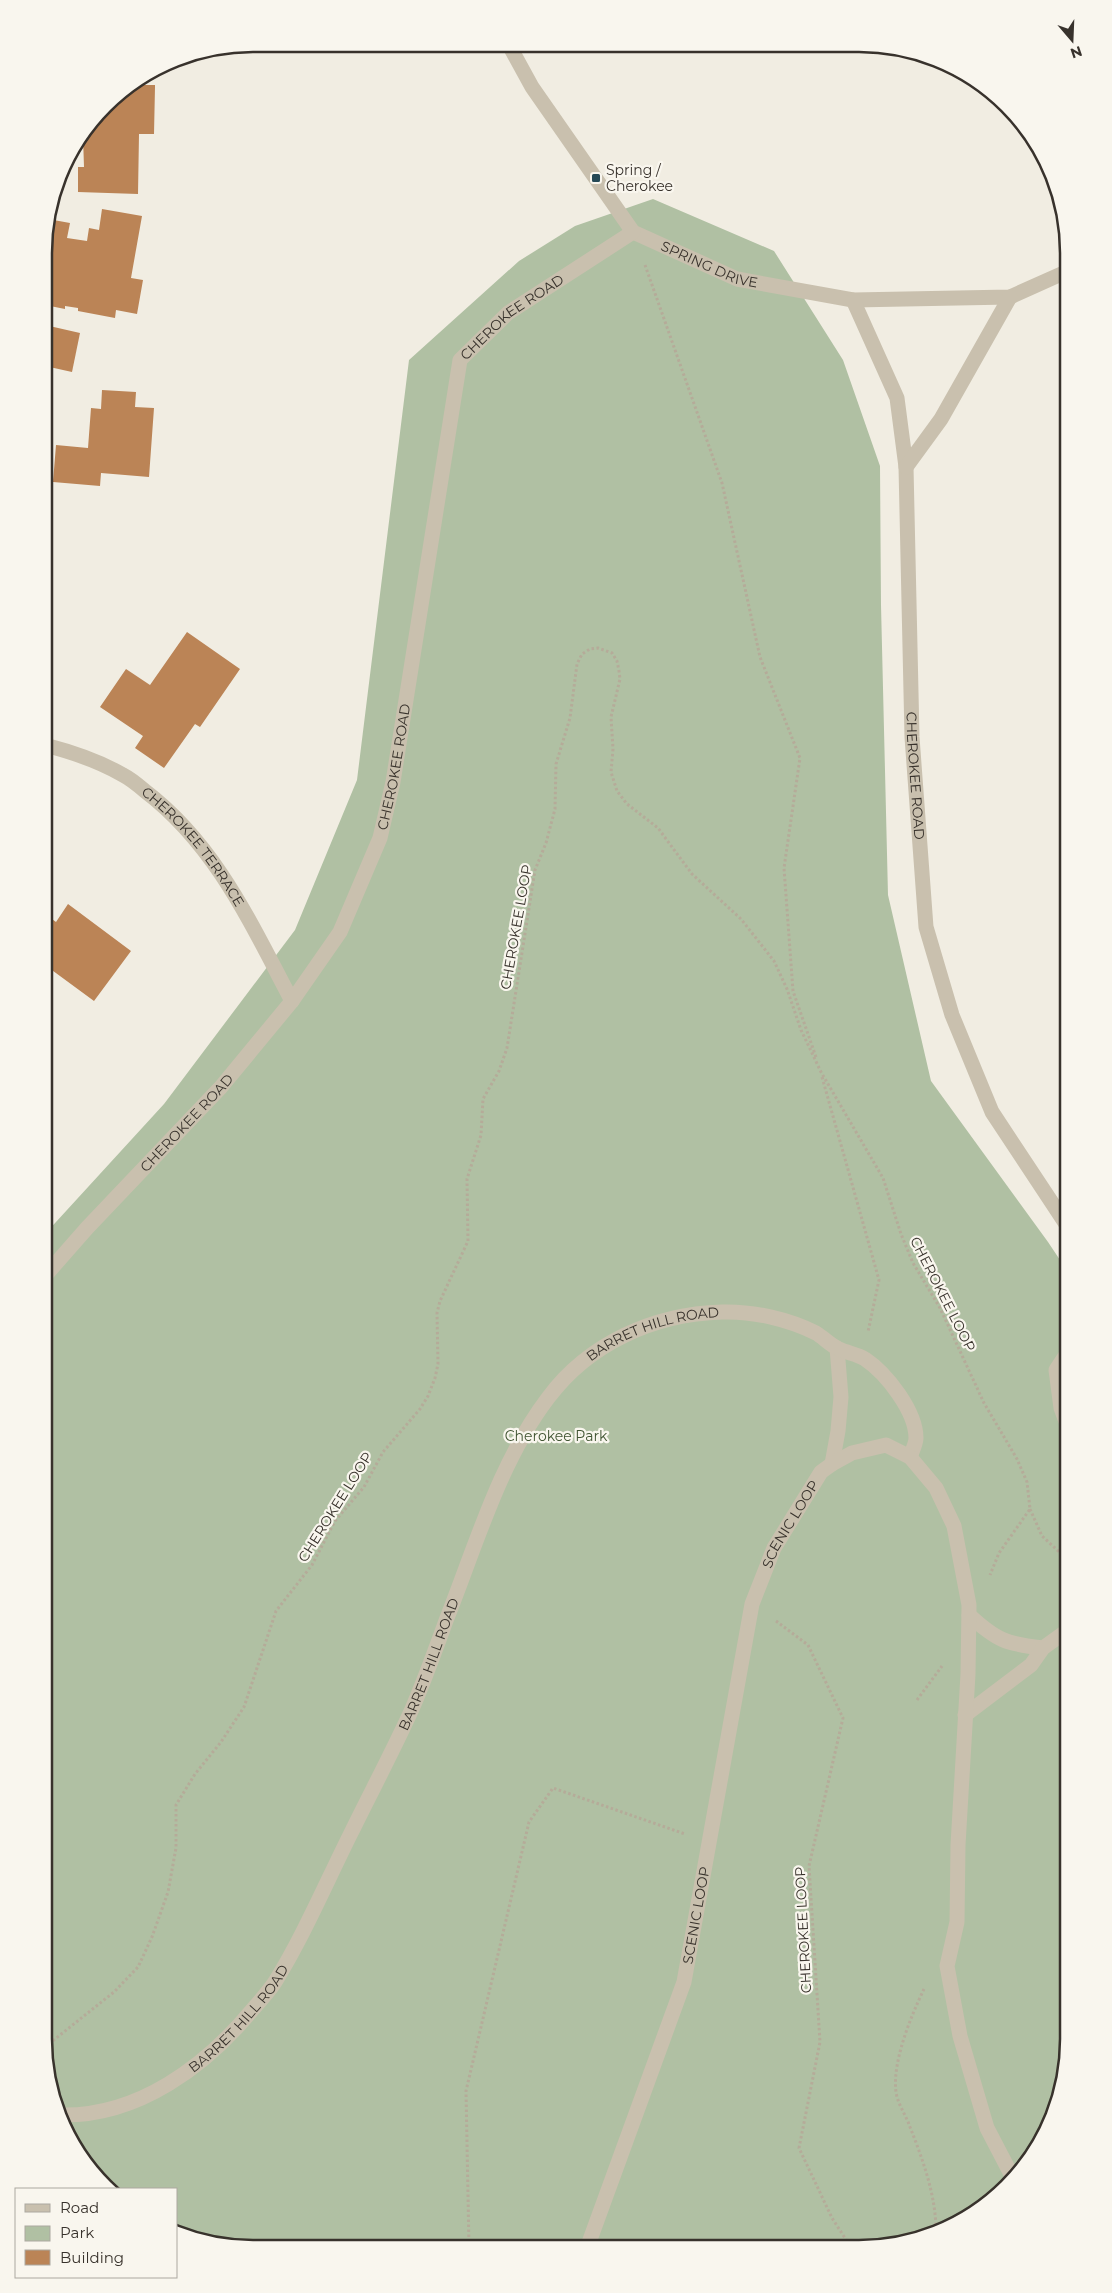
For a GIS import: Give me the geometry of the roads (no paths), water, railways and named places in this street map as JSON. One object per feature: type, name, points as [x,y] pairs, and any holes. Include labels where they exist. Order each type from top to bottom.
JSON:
[{"type":"street","points":[[513,52],[532,87],[633,232]]},
{"type":"street","name":"SPRING DRIVE","points":[[633,232],[737,279],[853,300],[1010,297],[1060,275]]},
{"type":"street","name":"CHEROKEE ROAD","points":[[52,1267],[221,1087],[292,1001],[340,932],[380,838],[393,782],[460,360],[508,313],[633,232]]},
{"type":"street","points":[[906,467],[940,419],[1010,297]]},
{"type":"street","name":"CHEROKEE ROAD","points":[[853,300],[897,398],[906,467],[912,737],[926,927],[952,1015],[992,1112],[1060,1215]]},
{"type":"street","name":"CHEROKEE TERRACE","points":[[52,747],[79,754],[124,775],[160,803],[193,834],[240,901],[292,1001]]},
{"type":"street","name":"BARRET HILL ROAD","points":[[67,2114],[97,2112],[128,2104],[158,2090],[189,2071],[231,2036],[273,1985],[296,1944],[413,1706],[506,1470],[535,1415],[551,1393],[576,1368],[603,1347],[652,1323],[675,1316],[723,1312],[750,1314],[785,1321],[817,1334],[837,1348],[862,1357],[886,1376],[914,1419],[916,1440],[910,1457]]},
{"type":"street","points":[[832,1464],[838,1431],[841,1397],[837,1348]]},
{"type":"street","points":[[1060,1364],[1056,1370],[1060,1395]]},
{"type":"street","name":"SCENIC LOOP","points":[[589,2240],[604,2205],[684,1982],[752,1604],[774,1548],[821,1472],[852,1453],[886,1445],[910,1457],[936,1488],[954,1526],[969,1610],[966,1715],[958,1845],[957,1922],[947,1966],[960,2036],[986,2128],[1010,2172]]},
{"type":"street","points":[[969,1610],[988,1633],[1009,1644],[1044,1648]]},
{"type":"street","points":[[966,1715],[1031,1666],[1044,1648],[1060,1636]]},
{"type":"place","name":"Spring / Cherokee","points":[[596,178]]},
{"type":"park label","name":"Cherokee Park","points":[[556,1436]]}]
